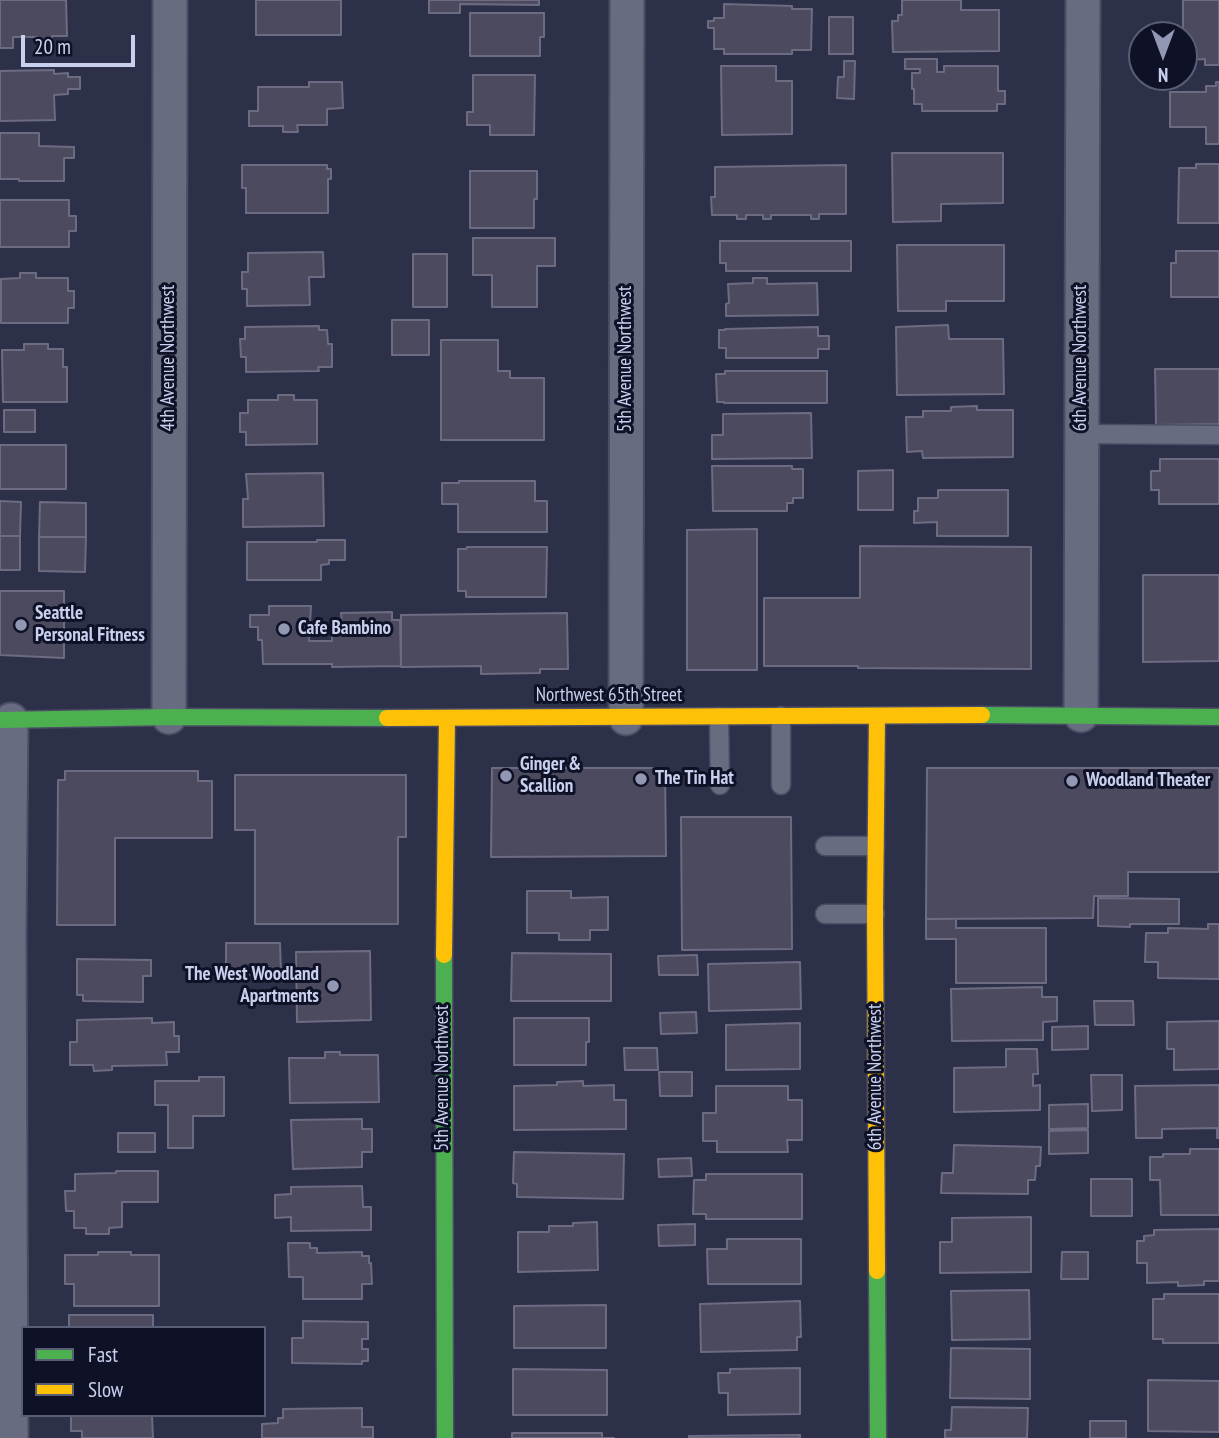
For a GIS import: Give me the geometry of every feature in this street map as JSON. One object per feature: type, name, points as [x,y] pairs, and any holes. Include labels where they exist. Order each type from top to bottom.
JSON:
[{"type":"street","name":"4th Avenue Northwest","points":[[169,717],[170,0]]},
{"type":"street","name":"5th Avenue Northwest","points":[[626,718],[627,0]]},
{"type":"street","name":"6th Avenue Northwest","points":[[1081,715],[1083,0]]},
{"type":"street","name":"6th Avenue Northwest","points":[[877,716],[875,914],[878,1438]]},
{"type":"street","name":"Northwest 65th Street","points":[[6,720],[169,717],[1219,717]]},
{"type":"street","name":"5th Avenue Northwest","points":[[445,1438],[443,1037],[447,718]]},
{"type":"street","points":[[6,720],[11,1438]]},
{"type":"lane","points":[[1081,434],[1219,435]]},
{"type":"lane","points":[[781,716],[781,785]]},
{"type":"lane","points":[[719,717],[720,785]]},
{"type":"lane","points":[[825,846],[875,846]]},
{"type":"lane","points":[[825,914],[875,914]]},
{"type":"building","points":[[0,0],[66,0],[67,36],[52,36],[52,41],[38,41],[38,37],[13,37],[13,48],[0,48]]},
{"type":"building","points":[[256,0],[341,0],[341,35],[256,35]]},
{"type":"building","points":[[429,0],[539,0],[539,5],[460,4],[460,13],[429,13]]},
{"type":"building","points":[[902,0],[961,0],[961,10],[999,10],[999,51],[893,52],[892,21],[898,21],[898,15],[902,15]]},
{"type":"building","points":[[1183,0],[1219,0],[1219,65],[1205,65],[1205,59],[1198,59],[1198,21],[1183,21]]},
{"type":"building","points":[[724,4],[812,9],[811,50],[792,50],[792,54],[724,54],[724,49],[714,49],[714,28],[708,28],[708,21],[724,18]]},
{"type":"building","points":[[470,13],[544,13],[544,37],[540,37],[540,56],[470,56]]},
{"type":"building","points":[[829,17],[853,17],[853,54],[829,54]]},
{"type":"building","points":[[905,59],[937,59],[937,72],[944,72],[944,66],[998,66],[998,91],[1005,91],[1005,104],[997,104],[997,111],[922,111],[922,104],[914,104],[912,89],[912,73],[920,73],[920,69],[905,69]]},
{"type":"building","points":[[844,61],[855,61],[854,99],[837,98],[838,77],[844,77]]},
{"type":"building","points":[[721,66],[776,66],[776,81],[792,81],[792,134],[722,135]]},
{"type":"building","points":[[54,70],[54,74],[68,73],[68,77],[80,77],[80,89],[68,89],[68,94],[54,95],[55,120],[0,121],[0,71]]},
{"type":"building","points":[[473,75],[535,75],[534,135],[490,135],[490,125],[467,125],[467,112],[473,112]]},
{"type":"building","points":[[309,82],[342,82],[343,108],[327,109],[327,125],[297,125],[298,132],[283,132],[283,126],[249,126],[249,111],[258,111],[258,87],[309,87]]},
{"type":"building","points":[[1216,82],[1219,82],[1219,144],[1206,144],[1206,127],[1170,127],[1170,92],[1206,92],[1206,86],[1216,86]]},
{"type":"building","points":[[0,133],[39,133],[39,146],[74,147],[74,158],[64,158],[64,181],[0,179]]},
{"type":"building","points":[[892,153],[1003,153],[1003,203],[941,204],[941,221],[893,222]]},
{"type":"building","points":[[1196,164],[1219,164],[1219,223],[1178,223],[1179,168],[1196,168]]},
{"type":"building","points":[[242,165],[327,165],[327,169],[331,169],[331,179],[328,179],[328,213],[246,213]]},
{"type":"building","points":[[846,165],[846,214],[819,214],[819,219],[811,219],[811,215],[771,215],[771,219],[763,219],[763,215],[746,215],[746,219],[737,219],[737,215],[712,215],[711,197],[715,197],[715,167]]},
{"type":"building","points":[[470,171],[537,171],[534,228],[470,228]]},
{"type":"building","points":[[0,200],[69,200],[69,216],[76,216],[76,231],[69,231],[69,247],[0,247]]},
{"type":"building","points":[[473,238],[555,238],[555,266],[537,266],[537,307],[492,307],[492,275],[473,275]]},
{"type":"building","points":[[720,241],[851,241],[851,271],[726,271],[726,263],[720,263]]},
{"type":"building","points":[[897,245],[1004,245],[1004,301],[946,301],[946,311],[898,311]]},
{"type":"building","points":[[1176,251],[1219,251],[1219,297],[1171,297],[1171,263],[1176,263]]},
{"type":"building","points":[[323,252],[324,277],[309,277],[310,305],[247,306],[247,289],[242,289],[242,272],[248,272],[248,253]]},
{"type":"building","points":[[413,254],[447,254],[447,307],[413,307]]},
{"type":"building","points":[[20,273],[36,273],[36,278],[68,278],[68,291],[74,291],[74,308],[68,308],[68,323],[1,323],[1,279],[20,278]]},
{"type":"building","points":[[753,278],[767,278],[767,284],[817,283],[818,315],[726,316],[726,304],[729,303],[728,284],[753,283]]},
{"type":"building","points":[[392,320],[429,320],[429,355],[392,355]]},
{"type":"building","points":[[948,325],[949,339],[1003,339],[1004,394],[897,395],[896,327]]},
{"type":"building","points":[[319,326],[319,330],[327,330],[328,344],[332,344],[332,367],[318,367],[319,371],[246,372],[246,357],[241,357],[240,339],[245,339],[245,327]]},
{"type":"building","points":[[818,327],[818,336],[829,336],[829,349],[818,349],[818,358],[726,358],[726,348],[719,348],[719,330]]},
{"type":"building","points":[[441,340],[498,340],[498,371],[510,371],[510,378],[544,378],[544,440],[441,440]]},
{"type":"building","points":[[24,344],[48,344],[48,349],[63,349],[63,367],[67,367],[67,402],[3,402],[2,350],[24,350]]},
{"type":"building","points":[[1155,369],[1219,369],[1219,424],[1156,425]]},
{"type":"building","points":[[725,371],[827,371],[827,403],[717,402],[716,374],[725,374]]},
{"type":"building","points":[[278,395],[294,395],[294,400],[317,400],[317,444],[246,445],[246,432],[240,432],[240,413],[248,413],[248,400],[278,400]]},
{"type":"building","points":[[977,406],[977,410],[1013,410],[1013,457],[923,458],[922,451],[907,452],[906,417],[923,417],[923,411],[951,411],[951,407]]},
{"type":"building","points":[[4,410],[35,410],[35,432],[4,432]]},
{"type":"building","points":[[811,413],[812,458],[712,459],[712,435],[723,435],[723,414]]},
{"type":"building","points":[[0,445],[66,445],[66,489],[0,489]]},
{"type":"building","points":[[1160,459],[1219,459],[1219,504],[1159,504],[1159,490],[1151,490],[1151,471],[1160,471]]},
{"type":"building","points":[[712,466],[792,466],[792,469],[803,469],[803,498],[793,498],[793,503],[787,503],[787,511],[713,511]]},
{"type":"building","points":[[893,470],[893,510],[858,510],[858,471]]},
{"type":"building","points":[[323,473],[324,526],[243,527],[243,499],[248,499],[246,474]]},
{"type":"building","points":[[535,481],[535,501],[547,501],[547,532],[458,532],[458,504],[442,504],[442,483]]},
{"type":"building","points":[[938,490],[1008,490],[1008,536],[937,536],[937,522],[914,523],[918,498],[938,498]]},
{"type":"building","points":[[0,501],[21,502],[20,536],[0,536]]},
{"type":"building","points":[[40,502],[86,503],[86,537],[39,537]]},
{"type":"building","points":[[757,529],[757,670],[687,670],[687,530]]},
{"type":"building","points":[[0,536],[20,536],[20,570],[0,570]]},
{"type":"building","points":[[39,537],[86,537],[85,572],[39,571]]},
{"type":"building","points":[[345,540],[345,560],[329,560],[329,564],[321,565],[321,580],[247,580],[247,542]]},
{"type":"building","points":[[860,546],[1031,547],[1031,669],[764,666],[764,598],[860,598]]},
{"type":"building","points":[[547,547],[546,597],[466,597],[466,591],[458,591],[458,549]]},
{"type":"building","points":[[1143,575],[1219,575],[1219,661],[1143,662]]},
{"type":"building","points":[[0,591],[64,591],[64,658],[0,655]]},
{"type":"building","points":[[269,606],[311,606],[309,641],[332,641],[332,625],[342,625],[341,613],[392,612],[392,620],[400,620],[401,666],[263,664],[262,640],[258,640],[258,627],[250,627],[250,615],[269,615]]},
{"type":"building","points":[[567,613],[568,669],[540,669],[540,673],[481,674],[481,666],[401,667],[401,615]]},
{"type":"building","points":[[492,768],[665,768],[666,856],[491,857]]},
{"type":"building","points":[[927,768],[1219,768],[1219,872],[1128,872],[1128,896],[1094,896],[1093,918],[926,919]]},
{"type":"building","points":[[65,771],[198,771],[198,781],[212,781],[212,838],[115,838],[115,925],[57,925],[58,780],[65,780]]},
{"type":"building","points":[[235,775],[406,775],[406,837],[398,837],[398,924],[255,924],[255,830],[235,830]]},
{"type":"building","points":[[681,817],[791,817],[792,949],[682,950]]},
{"type":"building","points":[[527,891],[571,891],[571,898],[608,897],[608,930],[590,930],[590,940],[559,940],[559,933],[527,933]]},
{"type":"building","points":[[1098,898],[1179,899],[1179,924],[1098,926]]},
{"type":"building","points":[[926,919],[956,919],[956,928],[1046,928],[1046,983],[956,983],[956,939],[926,939]]},
{"type":"building","points":[[1208,924],[1219,924],[1219,979],[1158,978],[1158,962],[1145,962],[1146,933],[1168,933],[1168,928],[1208,929]]},
{"type":"building","points":[[226,943],[280,943],[281,974],[226,975]]},
{"type":"building","name":"The West Woodland Apartments","points":[[370,951],[371,1020],[297,1022],[296,952]]},
{"type":"building","points":[[512,953],[611,954],[611,1001],[511,1001]]},
{"type":"building","points":[[697,955],[698,975],[659,975],[658,956]]},
{"type":"building","points":[[77,959],[151,960],[151,976],[143,976],[143,1002],[83,1001],[83,995],[77,995]]},
{"type":"building","points":[[800,962],[801,1009],[709,1011],[708,964]]},
{"type":"building","points":[[1042,987],[1042,997],[1057,997],[1057,1021],[1043,1022],[1043,1040],[952,1041],[951,989]]},
{"type":"building","points":[[1094,1001],[1133,1001],[1134,1025],[1095,1025]]},
{"type":"building","points":[[696,1012],[697,1033],[661,1034],[660,1013]]},
{"type":"building","points":[[152,1018],[152,1023],[174,1022],[174,1036],[179,1036],[179,1052],[166,1052],[167,1065],[112,1066],[112,1070],[94,1071],[93,1065],[70,1065],[70,1042],[77,1042],[77,1020]]},
{"type":"building","points":[[514,1018],[589,1018],[586,1065],[514,1065]]},
{"type":"building","points":[[1219,1021],[1219,1069],[1174,1070],[1174,1049],[1167,1049],[1167,1022]]},
{"type":"building","points":[[800,1023],[800,1069],[726,1070],[726,1025]]},
{"type":"building","points":[[1088,1026],[1088,1049],[1052,1050],[1052,1027]]},
{"type":"building","points":[[624,1048],[657,1048],[658,1070],[625,1070]]},
{"type":"building","points":[[1006,1049],[1037,1049],[1038,1074],[1033,1074],[1033,1086],[1040,1085],[1040,1110],[954,1112],[954,1068],[1006,1067]]},
{"type":"building","points":[[325,1052],[340,1052],[340,1055],[378,1055],[379,1102],[290,1103],[289,1058],[325,1058]]},
{"type":"building","points":[[659,1072],[692,1072],[692,1096],[660,1096]]},
{"type":"building","points":[[1091,1075],[1122,1075],[1122,1110],[1092,1111]]},
{"type":"building","points":[[199,1077],[224,1077],[224,1116],[193,1116],[193,1148],[168,1148],[168,1105],[155,1105],[155,1081],[199,1081]]},
{"type":"building","points":[[583,1081],[583,1086],[614,1085],[614,1100],[626,1100],[626,1129],[514,1130],[514,1086],[557,1085],[557,1082]]},
{"type":"building","points":[[1219,1085],[1219,1138],[1217,1128],[1162,1129],[1162,1138],[1136,1138],[1135,1086]]},
{"type":"building","points":[[716,1086],[788,1086],[788,1100],[802,1100],[802,1140],[787,1140],[788,1152],[717,1152],[717,1141],[703,1141],[703,1113],[716,1113]]},
{"type":"building","points":[[1088,1104],[1088,1128],[1049,1129],[1049,1105]]},
{"type":"building","points":[[362,1119],[362,1129],[372,1129],[372,1152],[362,1152],[362,1167],[293,1169],[291,1120]]},
{"type":"building","points":[[1088,1130],[1088,1153],[1049,1154],[1049,1131]]},
{"type":"building","points":[[118,1133],[155,1133],[155,1152],[118,1152]]},
{"type":"building","points":[[954,1145],[1041,1147],[1040,1166],[1036,1166],[1035,1180],[1028,1180],[1028,1194],[941,1193],[942,1173],[953,1173]]},
{"type":"building","points":[[1190,1149],[1219,1149],[1219,1215],[1161,1215],[1160,1180],[1150,1180],[1150,1157],[1190,1154]]},
{"type":"building","points":[[514,1152],[624,1154],[623,1199],[517,1197],[517,1184],[513,1183]]},
{"type":"building","points":[[691,1158],[692,1176],[659,1177],[658,1159]]},
{"type":"building","points":[[158,1171],[158,1202],[122,1202],[122,1227],[109,1228],[109,1234],[86,1234],[86,1228],[74,1228],[74,1211],[66,1211],[65,1191],[75,1191],[75,1174]]},
{"type":"building","points":[[706,1174],[802,1174],[802,1219],[706,1219],[706,1214],[693,1214],[694,1180],[706,1180]]},
{"type":"building","points":[[1091,1179],[1132,1179],[1132,1216],[1091,1216]]},
{"type":"building","points":[[362,1186],[363,1207],[371,1207],[371,1230],[291,1231],[291,1217],[275,1218],[275,1195],[291,1194],[291,1187]]},
{"type":"building","points":[[1031,1217],[1031,1272],[940,1273],[940,1242],[952,1242],[952,1218]]},
{"type":"building","points":[[597,1222],[598,1270],[518,1272],[518,1232],[549,1232],[549,1226]]},
{"type":"building","points":[[695,1224],[695,1245],[659,1246],[658,1225]]},
{"type":"building","points":[[1219,1229],[1219,1281],[1204,1281],[1204,1285],[1178,1286],[1178,1282],[1147,1283],[1147,1263],[1137,1263],[1137,1241],[1144,1241],[1144,1236],[1154,1235],[1154,1230]]},
{"type":"building","points":[[727,1239],[801,1239],[801,1284],[708,1284],[707,1249],[727,1249]]},
{"type":"building","points":[[288,1243],[310,1243],[310,1248],[317,1248],[317,1253],[362,1252],[362,1256],[369,1256],[372,1284],[362,1284],[362,1299],[303,1299],[303,1277],[289,1277]]},
{"type":"building","points":[[98,1252],[159,1255],[159,1306],[74,1306],[74,1284],[65,1284],[65,1255],[98,1255]]},
{"type":"building","points":[[1062,1252],[1088,1252],[1088,1279],[1061,1279]]},
{"type":"building","points":[[1029,1290],[1030,1339],[952,1340],[951,1291]]},
{"type":"building","points":[[1164,1294],[1219,1294],[1219,1343],[1163,1343],[1163,1339],[1153,1339],[1153,1299],[1164,1299]]},
{"type":"building","points":[[800,1301],[801,1337],[797,1337],[797,1350],[701,1352],[700,1304]]},
{"type":"building","points":[[606,1305],[606,1348],[514,1348],[514,1306]]},
{"type":"building","points":[[69,1315],[153,1315],[153,1326],[69,1326]]},
{"type":"building","points":[[303,1321],[368,1322],[368,1339],[362,1339],[362,1349],[368,1349],[368,1361],[362,1361],[362,1364],[292,1363],[292,1338],[303,1338]]},
{"type":"building","points":[[951,1348],[1030,1349],[1030,1399],[950,1398]]},
{"type":"building","points":[[800,1368],[800,1414],[728,1415],[728,1393],[719,1393],[718,1373],[730,1373],[730,1369]]},
{"type":"building","points":[[513,1369],[607,1370],[607,1415],[513,1415]]},
{"type":"building","points":[[1148,1380],[1219,1381],[1219,1432],[1148,1431]]},
{"type":"building","points":[[952,1407],[1028,1408],[1027,1438],[945,1438],[945,1430],[951,1430]]},
{"type":"building","points":[[362,1408],[362,1427],[373,1427],[373,1438],[262,1438],[262,1424],[278,1423],[278,1418],[283,1418],[283,1409]]},
{"type":"building","points":[[71,1417],[152,1417],[153,1438],[82,1438],[82,1431],[71,1431]]},
{"type":"building","points":[[1090,1421],[1126,1421],[1126,1438],[1090,1438]]},
{"type":"building","points":[[512,1433],[602,1433],[602,1438],[512,1438]]},
{"type":"building","points":[[800,1435],[800,1438],[689,1438],[689,1436]]},
{"type":"traffic: fast","points":[[982,715],[1219,717]]},
{"type":"traffic: fast","points":[[0,720],[169,717],[387,718]]},
{"type":"traffic: fast","points":[[444,955],[445,1438]]},
{"type":"traffic: fast","points":[[877,1271],[878,1438]]},
{"type":"traffic: slow","points":[[387,718],[982,715]]},
{"type":"traffic: slow","points":[[877,716],[877,1271]]},
{"type":"traffic: slow","points":[[444,955],[447,718]]},
{"type":"place","name":"Seattle Personal Fitness","points":[[21,625]]},
{"type":"place","name":"Cafe Bambino","points":[[284,629]]},
{"type":"place","name":"Ginger & Scallion","points":[[506,776]]},
{"type":"place","name":"The Tin Hat","points":[[641,779]]},
{"type":"place","name":"Woodland Theater","points":[[1072,781]]},
{"type":"place","name":"The West Woodland Apartments","points":[[333,986]]}]
